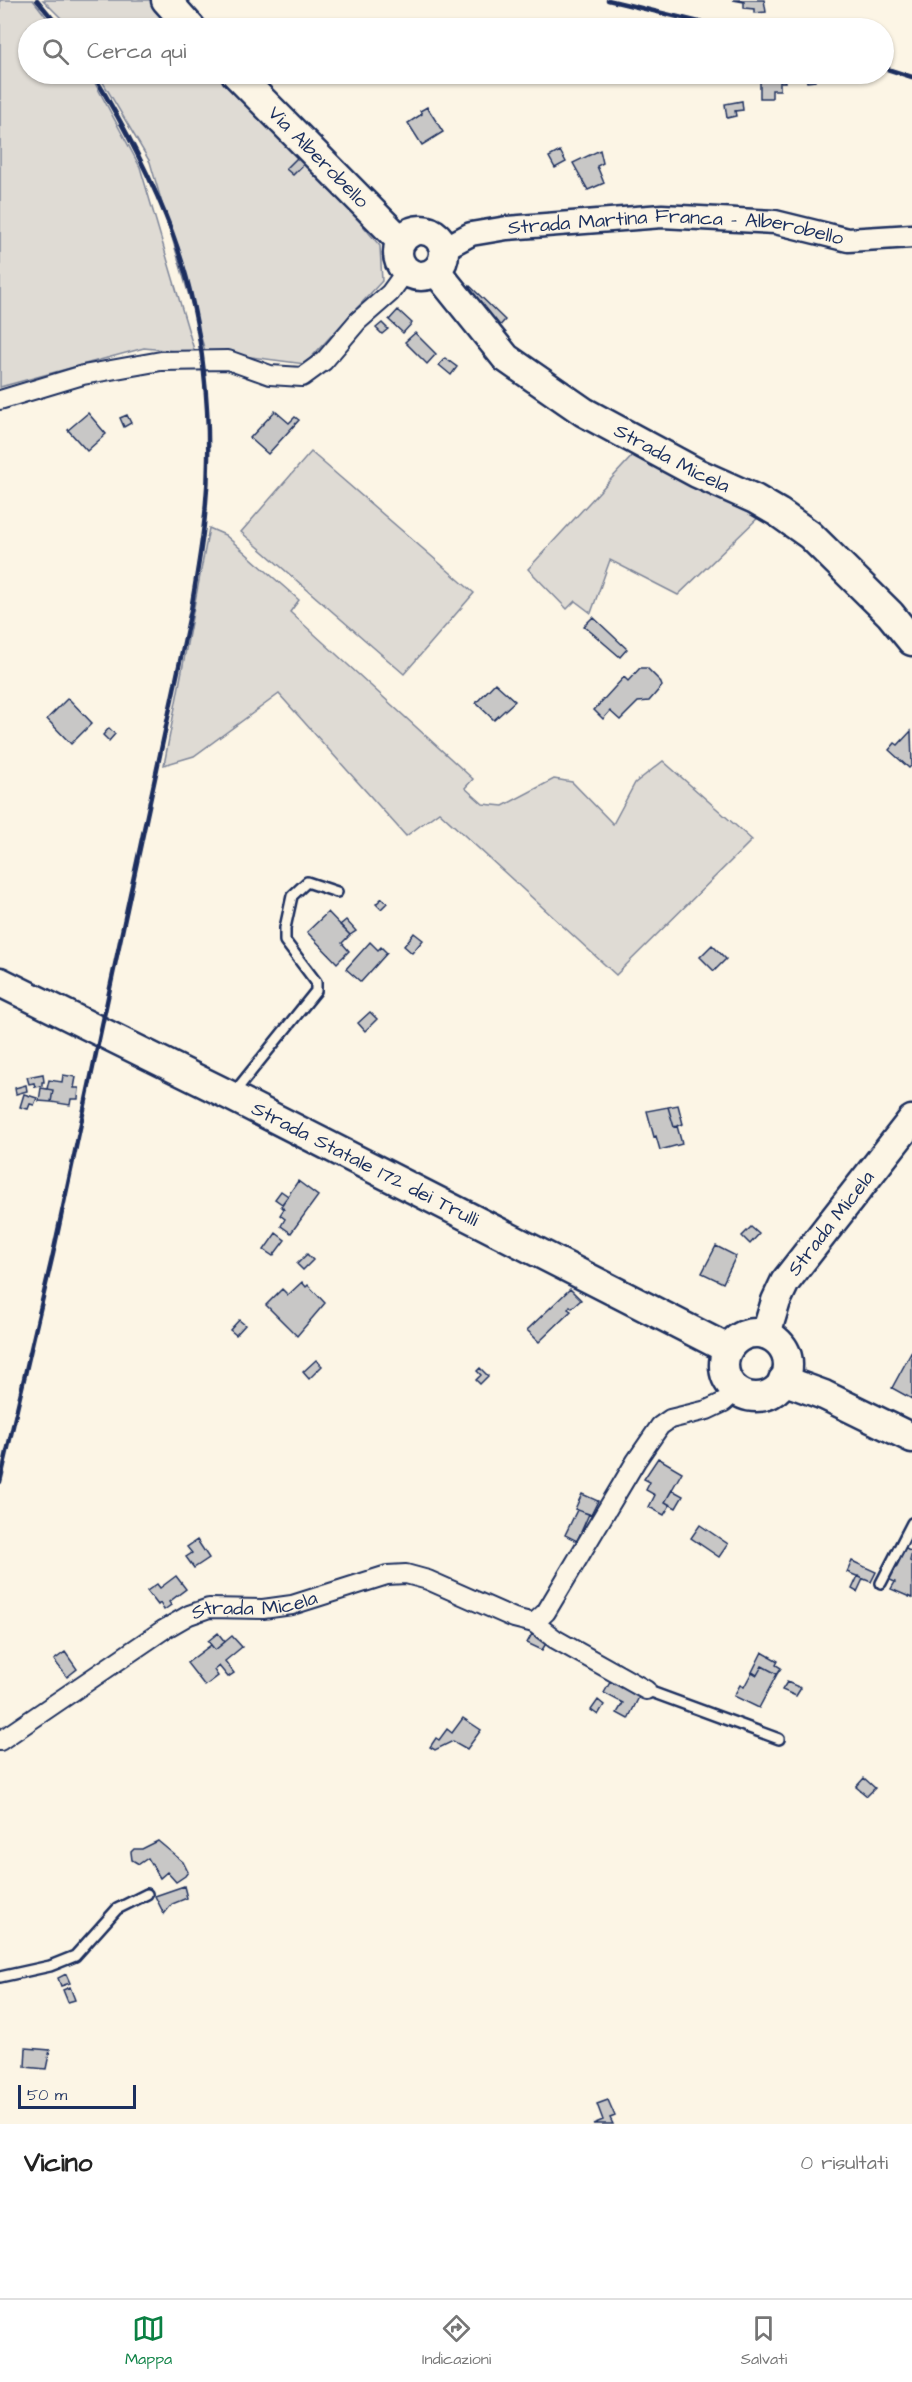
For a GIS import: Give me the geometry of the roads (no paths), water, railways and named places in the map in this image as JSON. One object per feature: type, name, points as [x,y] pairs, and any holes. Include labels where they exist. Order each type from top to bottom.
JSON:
[{"type":"main road","points":[[166,0],[182,18]]},
{"type":"main road","name":"Via Alberobello","points":[[246,84],[401,241]]},
{"type":"main road","points":[[414,231],[429,231],[441,241],[440,260],[424,276],[406,271],[398,254],[401,241],[414,231]]},
{"type":"main road","name":"Strada Micela","points":[[440,260],[506,358],[584,412],[697,473],[755,499],[779,513],[810,535],[901,619],[912,641]]},
{"type":"main road","name":"Strada Statale 172 dei Trulli","points":[[0,982],[231,1096],[728,1349]]},
{"type":"main road","name":"Strada Micela","points":[[766,1334],[776,1301],[785,1282],[912,1120]]},
{"type":"main road","points":[[766,1334],[781,1345],[785,1353],[787,1371],[777,1389],[757,1397],[736,1390],[730,1384],[724,1367],[728,1349],[735,1340],[744,1335],[766,1334]]},
{"type":"main road","points":[[783,1380],[824,1395],[912,1438]]},
{"type":"street","name":"Strada Martina Franca - Alberobello","points":[[440,260],[471,234],[507,228],[662,216],[775,222],[848,240],[912,236]]},
{"type":"street","points":[[0,400],[83,375],[161,361],[228,360],[270,375],[302,377],[324,361],[358,321],[390,293],[406,271]]},
{"type":"street","points":[[534,1623],[546,1612],[636,1461],[660,1426],[670,1419],[707,1410],[724,1402],[736,1390]]},
{"type":"street","name":"Strada Micela","points":[[0,1741],[163,1630],[189,1615],[209,1608],[263,1608],[292,1605],[387,1575],[406,1574],[428,1580],[514,1618],[534,1623],[555,1640],[646,1690]]},
{"type":"lane","points":[[231,1096],[316,991],[316,982],[285,941],[285,928],[292,896],[307,882],[337,892]]},
{"type":"lane","points":[[880,1583],[912,1523]]},
{"type":"lane","points":[[646,1690],[779,1739]]},
{"type":"lane","points":[[0,1977],[50,1966],[75,1956],[117,1909],[147,1894]]},
{"type":"railway","points":[[37,0],[52,18]]},
{"type":"railway","points":[[608,0],[683,18]]},
{"type":"railway","points":[[894,71],[912,77]]},
{"type":"railway","points":[[0,1482],[53,1254],[191,610],[205,515],[207,409],[204,372],[192,300],[183,265],[164,211],[126,131],[99,84]]}]
